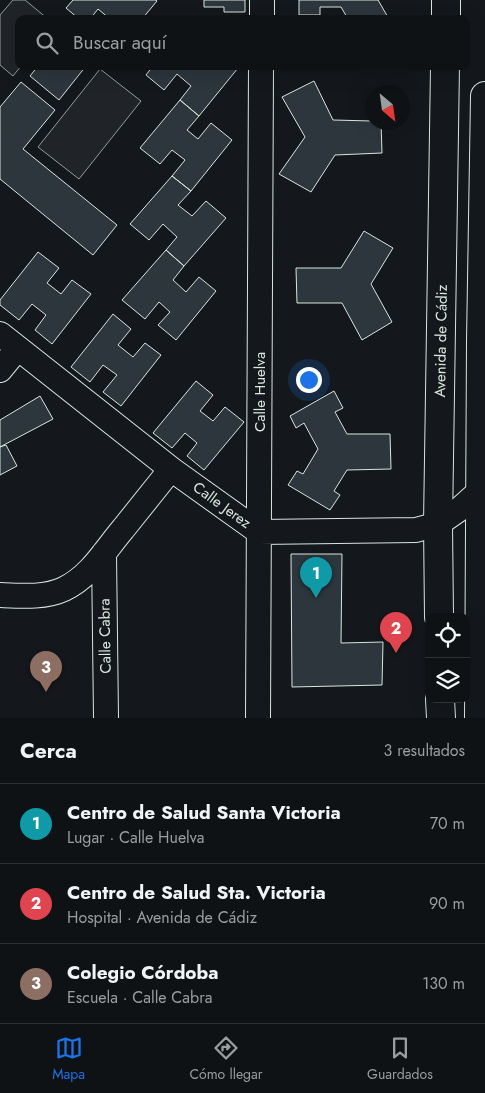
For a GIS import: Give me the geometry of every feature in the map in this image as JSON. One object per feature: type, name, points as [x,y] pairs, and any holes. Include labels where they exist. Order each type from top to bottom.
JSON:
[{"type":"main road","points":[[446,0],[446,15]]},
{"type":"main road","name":"Avenida de Cádiz","points":[[439,613],[438,524],[445,70]]},
{"type":"main road","points":[[479,718],[481,342],[485,96]]},
{"type":"main road","points":[[440,703],[440,718]]},
{"type":"street","points":[[262,0],[262,15]]},
{"type":"street","name":"Calle Huelva","points":[[258,718],[262,70]]},
{"type":"street","points":[[0,370],[9,341]]},
{"type":"street","name":"Calle Jerez","points":[[9,341],[172,469],[259,532],[416,530],[438,524],[461,508],[481,490]]},
{"type":"street","points":[[0,595],[50,594],[65,588],[90,570],[172,469]]},
{"type":"street","name":"Calle Cabra","points":[[104,554],[106,718]]},
{"type":"shaded area","points":[[13,0],[25,0],[43,15],[15,15],[15,70],[18,70],[13,76],[0,65],[0,15]]},
{"type":"shaded area","points":[[99,70],[141,101],[79,179],[38,147]]},
{"type":"building","points":[[73,0],[157,1],[145,15],[105,15],[98,9],[93,15],[74,15],[66,8]]},
{"type":"building","points":[[204,0],[245,0],[245,12],[224,12],[224,7],[204,7]]},
{"type":"building","points":[[299,0],[378,0],[387,15],[346,15],[341,7],[320,7],[320,15],[299,15]]},
{"type":"building","points":[[35,70],[83,70],[59,100],[30,76]]},
{"type":"building","points":[[150,70],[236,70],[199,116],[180,100],[191,86],[177,74],[164,90],[146,75]]},
{"type":"building","points":[[314,81],[333,120],[365,121],[365,130],[381,130],[382,153],[335,155],[311,192],[279,174],[305,137],[282,97]]},
{"type":"building","points":[[21,82],[55,110],[23,149],[117,225],[93,255],[0,179],[0,107]]},
{"type":"building","points":[[180,100],[199,116],[187,130],[198,139],[211,123],[232,140],[191,191],[172,176],[185,160],[172,150],[160,164],[140,148]]},
{"type":"building","points":[[172,176],[191,191],[178,205],[192,216],[206,201],[226,218],[184,266],[166,250],[177,237],[163,224],[149,240],[130,224]]},
{"type":"building","points":[[364,231],[393,248],[371,284],[392,322],[362,340],[342,303],[297,303],[296,268],[341,268]]},
{"type":"building","points":[[166,250],[184,266],[173,280],[186,292],[199,277],[216,291],[176,340],[158,325],[170,312],[159,302],[145,319],[122,300]]},
{"type":"building","points":[[38,252],[59,268],[47,283],[61,294],[72,280],[91,294],[52,344],[35,330],[46,315],[32,304],[19,320],[0,305],[0,300]]},
{"type":"building","points":[[113,314],[131,329],[118,345],[133,357],[145,343],[161,355],[121,406],[103,392],[117,375],[103,365],[90,382],[71,367]]},
{"type":"building","points":[[196,381],[213,395],[200,411],[213,421],[225,407],[244,422],[204,470],[187,456],[197,443],[185,433],[172,448],[153,433]]},
{"type":"building","points":[[334,391],[343,408],[335,412],[347,434],[390,434],[391,469],[347,470],[334,491],[340,495],[330,510],[288,485],[297,471],[303,474],[318,449],[304,423],[296,428],[290,416]]},
{"type":"building","points":[[40,396],[53,419],[0,447],[0,420]]},
{"type":"building","points":[[6,445],[17,466],[0,475],[0,447]]},
{"type":"building","points":[[291,554],[342,554],[341,643],[383,642],[382,685],[292,687]]},
{"type":"place","name":"Centro de Salud Santa Victoria","points":[[316,598]]},
{"type":"place","name":"Centro de Salud Sta. Victoria","points":[[396,653]]},
{"type":"place","name":"Colegio Córdoba","points":[[46,692]]}]
